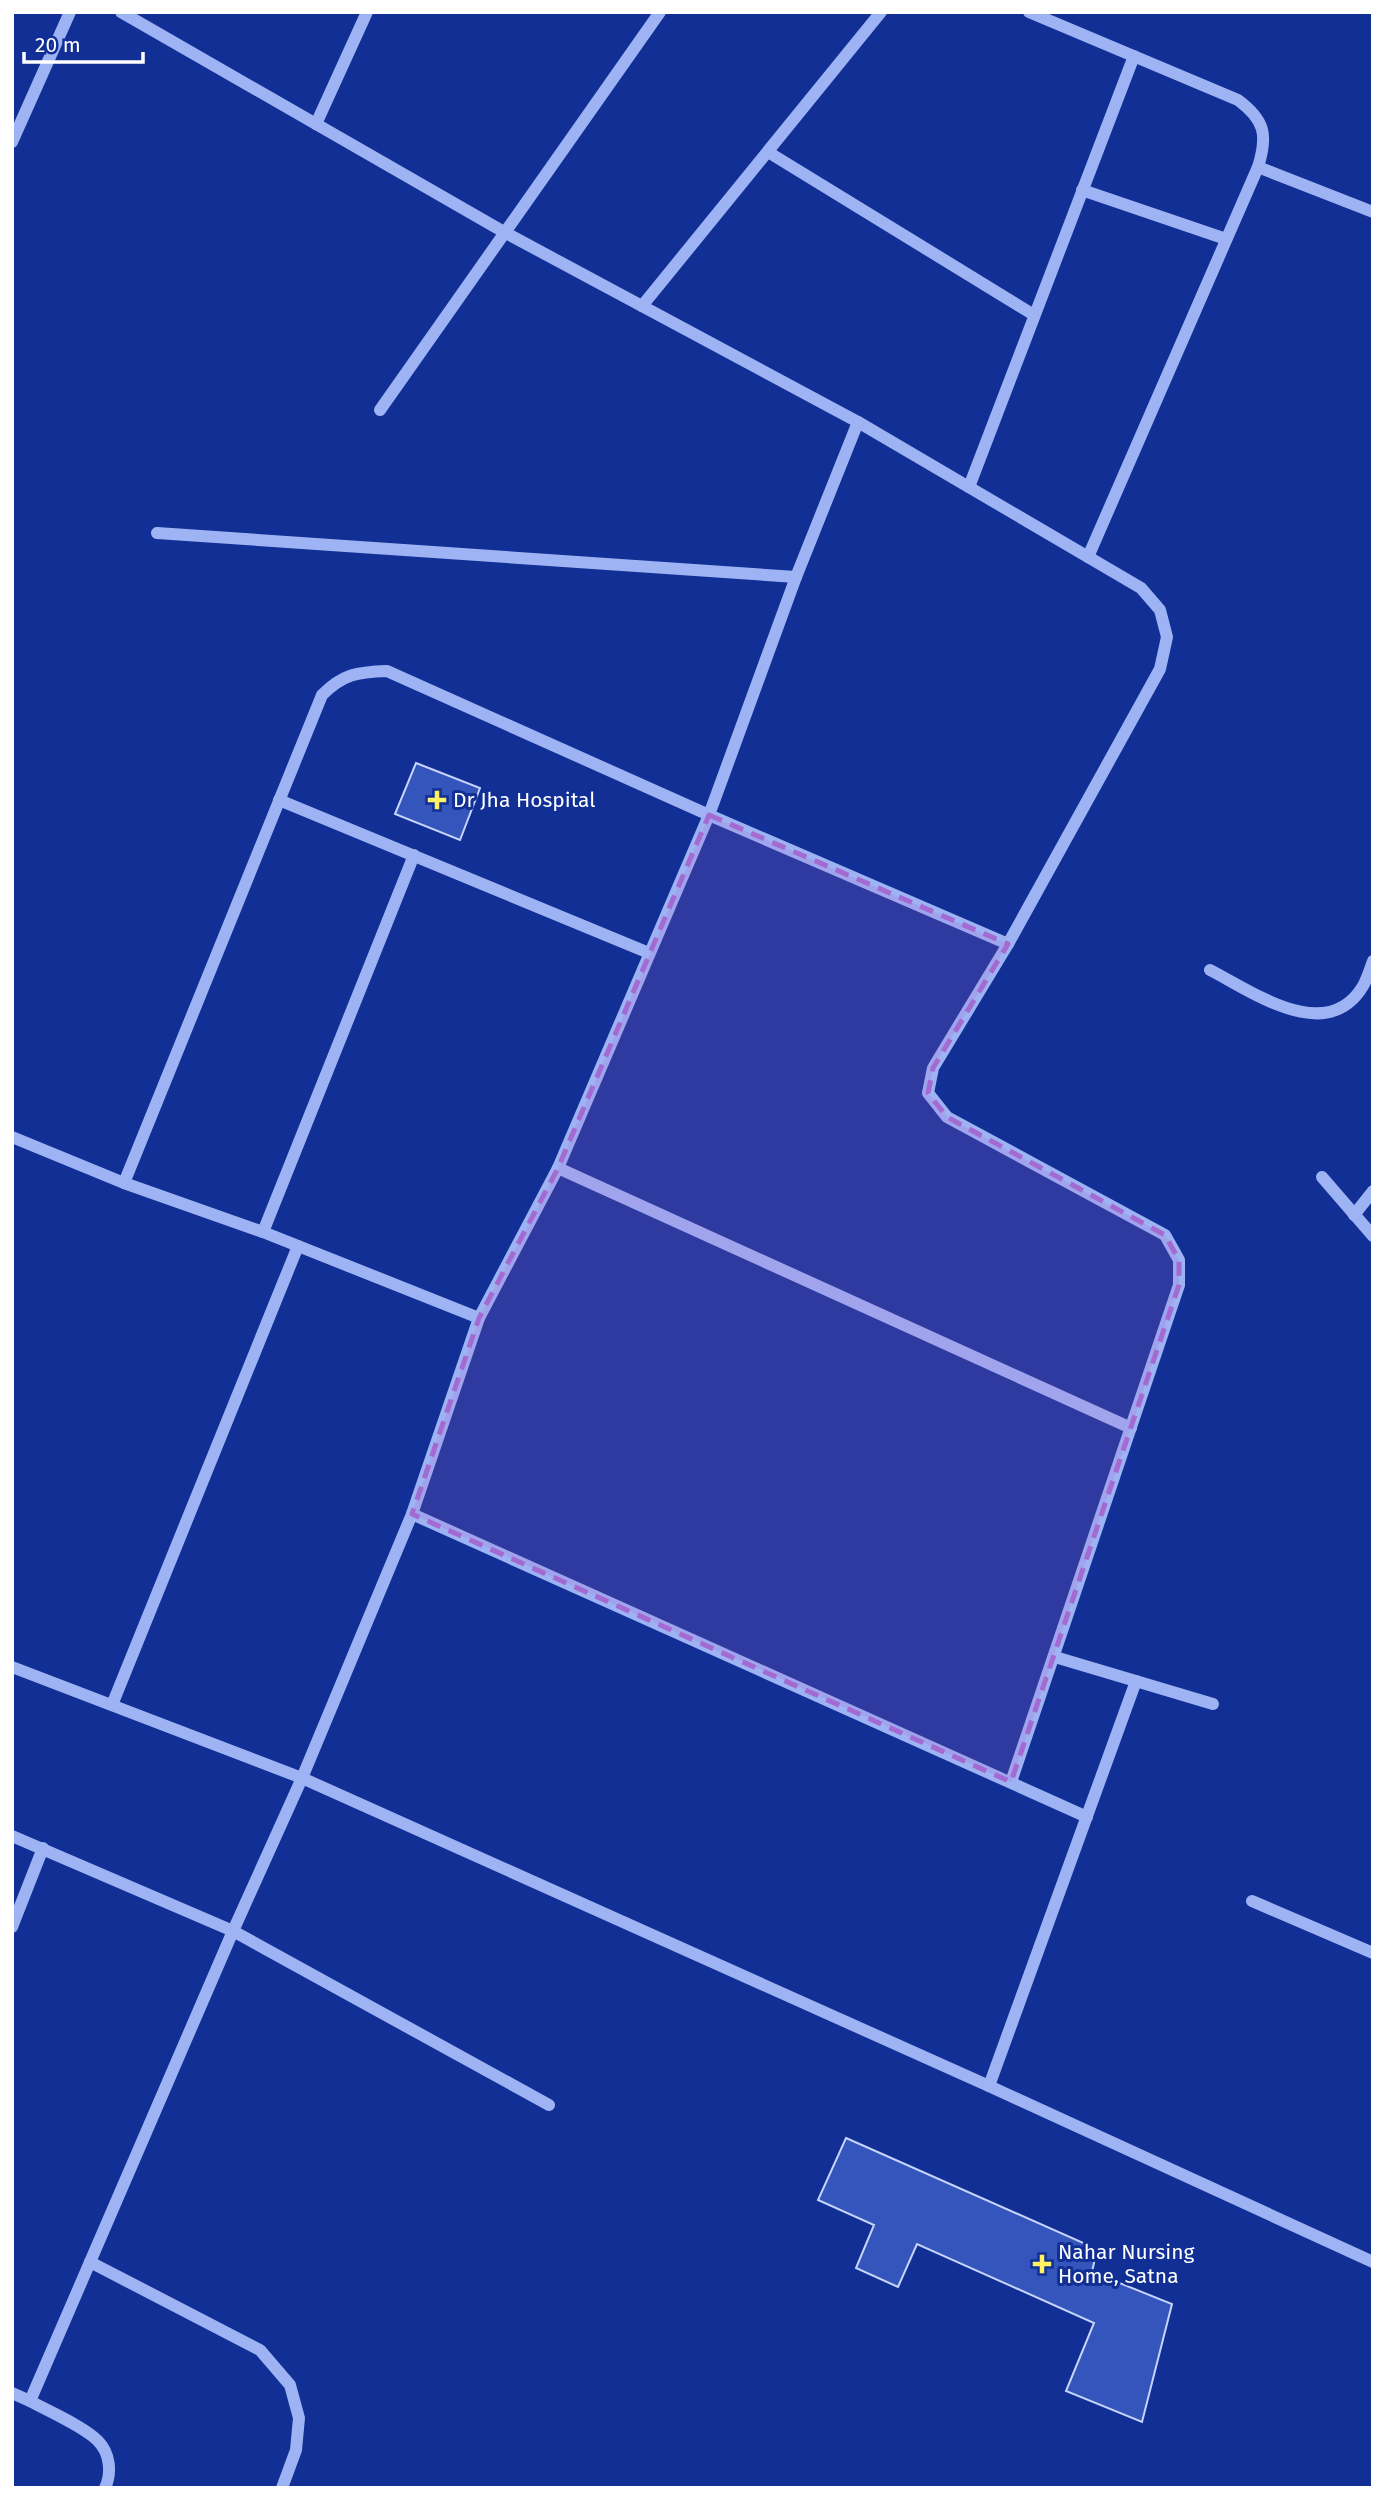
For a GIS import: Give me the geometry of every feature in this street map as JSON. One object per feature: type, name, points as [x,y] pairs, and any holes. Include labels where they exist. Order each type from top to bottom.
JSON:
[{"type":"street","points":[[12,142],[70,12]]},
{"type":"street","points":[[121,12],[504,232],[858,422],[1141,588],[1160,610],[1167,637],[1160,669],[1008,944],[933,1068],[928,1093],[947,1117],[1165,1235],[1179,1260],[1180,1285],[1011,1782]]},
{"type":"street","points":[[316,124],[367,12]]},
{"type":"street","points":[[380,410],[660,12]]},
{"type":"street","points":[[642,306],[881,12]]},
{"type":"street","points":[[1029,12],[1238,100],[1254,111],[1265,145],[1258,167],[1088,557]]},
{"type":"street","points":[[969,487],[1134,56]]},
{"type":"street","points":[[768,152],[1034,316]]},
{"type":"street","points":[[1258,167],[1373,212]]},
{"type":"street","points":[[1082,190],[1226,239]]},
{"type":"street","points":[[30,2401],[302,1777],[412,1514],[479,1318],[558,1168],[709,815],[796,578],[858,422]]},
{"type":"street","points":[[156,533],[796,578]]},
{"type":"street","points":[[124,1183],[322,695],[336,681],[360,672],[387,671],[709,815],[1008,944]]},
{"type":"street","points":[[279,800],[649,953]]},
{"type":"street","points":[[263,1232],[414,855]]},
{"type":"street","points":[[1210,970],[1289,1009],[1312,1014],[1328,1013],[1346,1006],[1363,986],[1373,961]]},
{"type":"street","points":[[12,1138],[124,1183],[263,1232],[479,1318]]},
{"type":"street","points":[[558,1168],[1131,1428]]},
{"type":"street","points":[[1322,1177],[1373,1236]]},
{"type":"street","points":[[1354,1215],[1373,1191]]},
{"type":"street","points":[[112,1705],[298,1247]]},
{"type":"street","points":[[412,1514],[1087,1817]]},
{"type":"street","points":[[1055,1657],[1213,1704]]},
{"type":"street","points":[[12,1667],[302,1777],[1373,2262]]},
{"type":"street","points":[[989,2086],[1136,1681]]},
{"type":"street","points":[[12,1836],[233,1931],[549,2105]]},
{"type":"street","points":[[12,1927],[43,1848]]},
{"type":"street","points":[[1252,1901],[1373,1953]]},
{"type":"street","points":[[90,2262],[260,2350],[290,2385],[299,2418],[296,2451],[282,2488]]},
{"type":"street","points":[[12,2393],[99,2441],[109,2461],[108,2481],[104,2488]]},
{"type":"highlighted area","points":[[709,815],[1008,944],[933,1068],[928,1093],[947,1117],[1165,1235],[1179,1260],[1179,1285],[1011,1782],[412,1514],[479,1318],[558,1168]]},
{"type":"building","points":[[416,763],[480,788],[460,840],[395,814]]},
{"type":"building","points":[[846,2138],[1097,2249],[1092,2272],[1172,2304],[1142,2422],[1066,2391],[1094,2323],[917,2244],[898,2287],[856,2268],[874,2225],[818,2200]]},
{"type":"place","name":"Dr Jha Hospital","points":[[437,800]]},
{"type":"place","name":"Nahar Nursing Home, Satna","points":[[1042,2264]]}]
